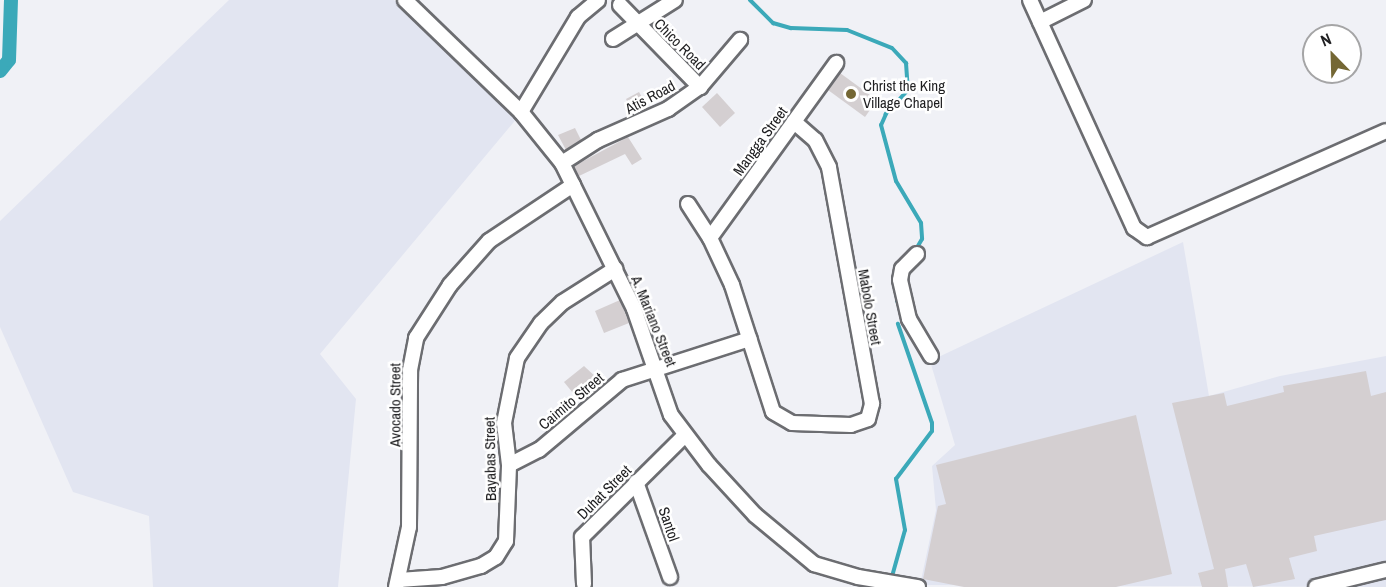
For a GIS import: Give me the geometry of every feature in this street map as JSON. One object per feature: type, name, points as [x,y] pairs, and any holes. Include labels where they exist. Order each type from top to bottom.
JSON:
[{"type":"street","name":"A. Mariano Street","points":[[405,0],[521,112],[562,163],[615,269],[657,368],[671,415],[684,436],[789,546],[832,571],[907,586]]},
{"type":"street","points":[[521,112],[578,17],[598,0]]},
{"type":"street","name":"Chico Road","points":[[613,39],[675,0]]},
{"type":"street","points":[[1029,0],[1134,228],[1147,237],[1386,131]]},
{"type":"street","points":[[1040,22],[1084,0]]},
{"type":"street","points":[[620,6],[636,24]]},
{"type":"street","name":"Chico Road","points":[[636,24],[700,87]]},
{"type":"street","name":"Atis Road","points":[[562,163],[598,140],[668,109],[700,87],[740,40]]},
{"type":"street","name":"Mangga Street","points":[[710,238],[836,63]]},
{"type":"street","name":"Mabolo Street","points":[[750,339],[778,418],[792,423],[851,424],[867,419],[871,412],[829,167],[815,140],[794,122]]},
{"type":"street","name":"Avocado Street","points":[[398,584],[409,528],[410,370],[416,338],[450,285],[489,241],[573,184]]},
{"type":"street","points":[[657,368],[750,339],[732,285],[710,238],[688,204]]},
{"type":"street","points":[[917,254],[902,269],[900,280],[909,319],[931,356]]},
{"type":"street","name":"Bayabas Street","points":[[398,584],[442,577],[481,566],[496,557],[506,541],[509,465],[504,423],[517,358],[541,323],[563,302],[615,269]]},
{"type":"street","name":"Caimito Street","points":[[509,465],[539,450],[622,380],[657,368]]},
{"type":"street","name":"Duhat Street","points":[[584,584],[582,537],[684,436]]},
{"type":"street","name":"Santol","points":[[636,483],[670,577]]},
{"type":"street","points":[[1316,587],[1386,570]]},
{"type":"shaded area","points":[[229,0],[394,0],[518,117],[320,354],[356,399],[338,587],[153,587],[149,516],[73,492],[0,327],[0,221]]},
{"type":"shaded area","points":[[1183,242],[1209,396],[1280,376],[1386,356],[1386,587],[920,585],[936,510],[932,466],[955,445],[930,361]]},
{"type":"building","name":"Christ the King Village Chapel","points":[[840,73],[877,100],[865,117],[828,90]]},
{"type":"building","points":[[639,92],[648,108],[634,114],[626,99]]},
{"type":"building","points":[[717,93],[735,113],[720,127],[702,107]]},
{"type":"building","points":[[575,128],[581,140],[566,150],[558,135]]},
{"type":"building","points":[[628,137],[642,159],[632,165],[625,154],[579,176],[574,166]]},
{"type":"building","points":[[620,300],[629,323],[604,333],[595,311]]},
{"type":"building","points":[[584,366],[598,379],[577,398],[564,382]]},
{"type":"building","points":[[1366,371],[1371,396],[1386,392],[1386,520],[1314,536],[1317,551],[1289,558],[1295,579],[1253,587],[1246,564],[1225,569],[1228,587],[1202,587],[1198,573],[1214,569],[1172,403],[1224,393],[1227,406],[1284,392],[1283,386]]},
{"type":"building","points":[[1136,415],[1172,574],[1116,587],[964,587],[923,579],[938,506],[946,504],[936,465]]},
{"type":"waterway","points":[[0,71],[9,60],[11,0]]},
{"type":"waterway","points":[[750,0],[773,23],[791,28],[847,30],[892,48],[906,63],[908,90],[886,114],[881,125],[896,181],[921,223],[922,239],[915,251]]},
{"type":"waterway","points":[[897,292],[897,301]]},
{"type":"waterway","points":[[891,580],[905,530],[896,479],[932,431],[932,423],[898,324]]},
{"type":"place","name":"Christ the King Village Chapel","points":[[851,94]]}]
